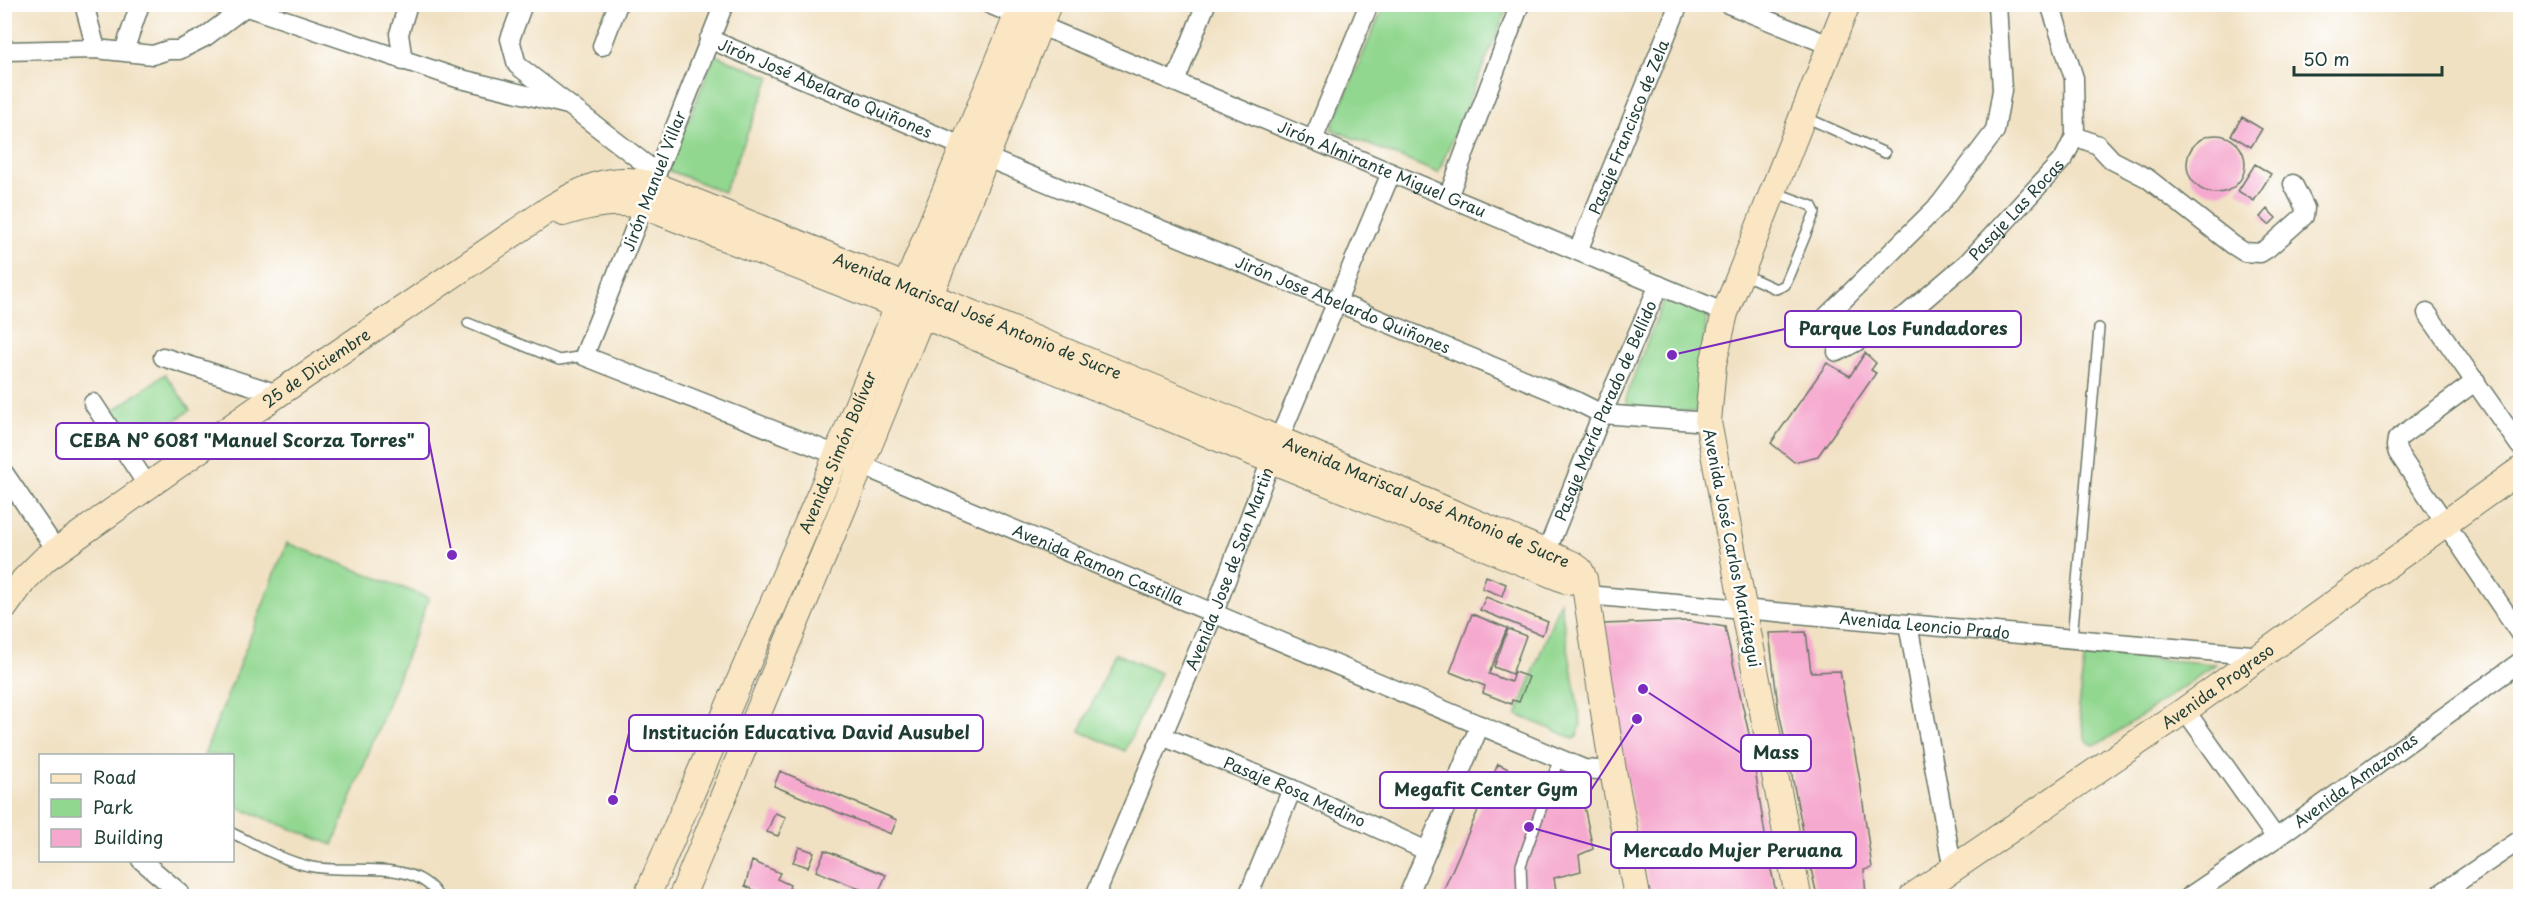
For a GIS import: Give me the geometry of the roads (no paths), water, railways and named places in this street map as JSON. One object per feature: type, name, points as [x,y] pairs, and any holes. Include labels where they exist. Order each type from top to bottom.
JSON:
[{"type":"street","points":[[84,4],[96,50]]},
{"type":"street","points":[[124,51],[140,4]]},
{"type":"street","points":[[403,61],[399,34],[408,4]]},
{"type":"street","points":[[523,4],[510,39],[518,65],[568,105],[651,188]]},
{"type":"street","points":[[602,46],[618,4]]},
{"type":"street","name":"Jirón Manuel Villar","points":[[584,356],[723,4]]},
{"type":"street","name":"Jirón Almirante Miguel Grau","points":[[989,4],[1032,13],[1175,82],[1725,313]]},
{"type":"street","points":[[1175,82],[1206,4]]},
{"type":"street","points":[[1313,140],[1369,4]]},
{"type":"street","points":[[1448,197],[1520,4]]},
{"type":"street","name":"Pasaje Francisco de Zela","points":[[1578,251],[1679,4]]},
{"type":"street","points":[[1728,4],[1829,45]]},
{"type":"street","name":"Avenida José Carlos Mariátegui","points":[[1798,897],[1708,422],[1713,364],[1725,313],[1847,4]]},
{"type":"street","points":[[1826,317],[1941,204],[1995,131],[2002,90],[1997,4]]},
{"type":"street","points":[[2050,4],[2074,78],[2075,136],[2098,145],[2112,160],[2147,178],[2233,245],[2253,254],[2268,248],[2306,211],[2293,184]]},
{"type":"street","points":[[4,51],[96,50],[153,55],[168,50],[179,50],[206,37],[242,6],[457,78],[568,105]]},
{"type":"street","name":"Avenida Simón Bolívar","points":[[682,897],[861,465],[914,301],[1032,13]]},
{"type":"street","name":"Jirón José Abelardo Quiñones","points":[[709,39],[939,137]]},
{"type":"street","name":"Pasaje Las Rocas","points":[[1838,352],[1906,315],[1967,263],[2064,158],[2075,136]]},
{"type":"street","name":"Jirón Jose Abelardo Quiñones","points":[[939,137],[1574,400],[1602,414],[1708,422]]},
{"type":"street","name":"Avenida Jose de San Martin","points":[[1095,897],[1213,615],[1275,450],[1391,173]]},
{"type":"street","name":"Avenida Mariscal José Antonio de Sucre","points":[[525,226],[565,212],[606,202],[628,202],[651,188],[914,301],[1543,561],[1587,595]]},
{"type":"street","name":"25 de Diciembre","points":[[4,608],[24,580],[45,559],[278,394],[525,226]]},
{"type":"street","name":"Pasaje María Parado de Bellido","points":[[1543,561],[1602,414],[1659,285]]},
{"type":"street","name":"Avenida Simón Bolívar","points":[[647,897],[837,455],[914,301]]},
{"type":"street","points":[[2427,313],[2520,446]]},
{"type":"street","name":"Avenida Ramon Castilla","points":[[584,356],[837,455],[1559,759],[1584,769],[1613,771]]},
{"type":"street","points":[[163,357],[278,394]]},
{"type":"street","points":[[2476,381],[2397,439],[2396,446],[2398,453],[2520,634]]},
{"type":"street","points":[[93,403],[148,486]]},
{"type":"street","name":"Avenida Progreso","points":[[1915,896],[2262,656],[2520,470]]},
{"type":"street","points":[[4,473],[57,551]]},
{"type":"street","points":[[1587,595],[1613,771],[1637,897]]},
{"type":"street","name":"Avenida Leoncio Prado","points":[[1587,595],[2262,656]]},
{"type":"street","points":[[1908,624],[1953,870]]},
{"type":"street","name":"Avenida Amazonas","points":[[2190,897],[2276,838],[2520,662]]},
{"type":"street","points":[[2185,710],[2276,838]]},
{"type":"street","points":[[1408,897],[1480,725]]},
{"type":"street","name":"Pasaje Rosa Medino","points":[[1162,736],[1292,789],[1427,851]]},
{"type":"street","points":[[1248,897],[1292,789]]},
{"type":"street","points":[[683,812],[712,823]]},
{"type":"street","points":[[2437,897],[2520,840]]},
{"type":"street","points":[[142,862],[184,895]]},
{"type":"lane","points":[[1802,116],[1885,153]]},
{"type":"lane","points":[[1741,273],[1776,289],[1785,285],[1815,212],[1812,206],[1773,191]]},
{"type":"lane","points":[[468,323],[559,360],[584,356]]},
{"type":"lane","points":[[2072,639],[2099,328]]},
{"type":"lane","points":[[1522,893],[1521,865],[1559,759]]},
{"type":"lane","points":[[234,833],[290,861],[308,866],[326,870],[396,871],[416,876],[430,886],[438,897]]},
{"type":"place","name":"Parque Los Fundadores","points":[[1672,355]]},
{"type":"place","name":"CEBA N° 6081 \"Manuel Scorza Torres\"","points":[[452,555]]},
{"type":"place","name":"Mass","points":[[1643,689]]},
{"type":"place","name":"Megafit Center Gym","points":[[1637,719]]},
{"type":"place","name":"Institución Educativa David Ausubel","points":[[613,800]]},
{"type":"place","name":"Mercado Mujer Peruana","points":[[1529,827]]}]
